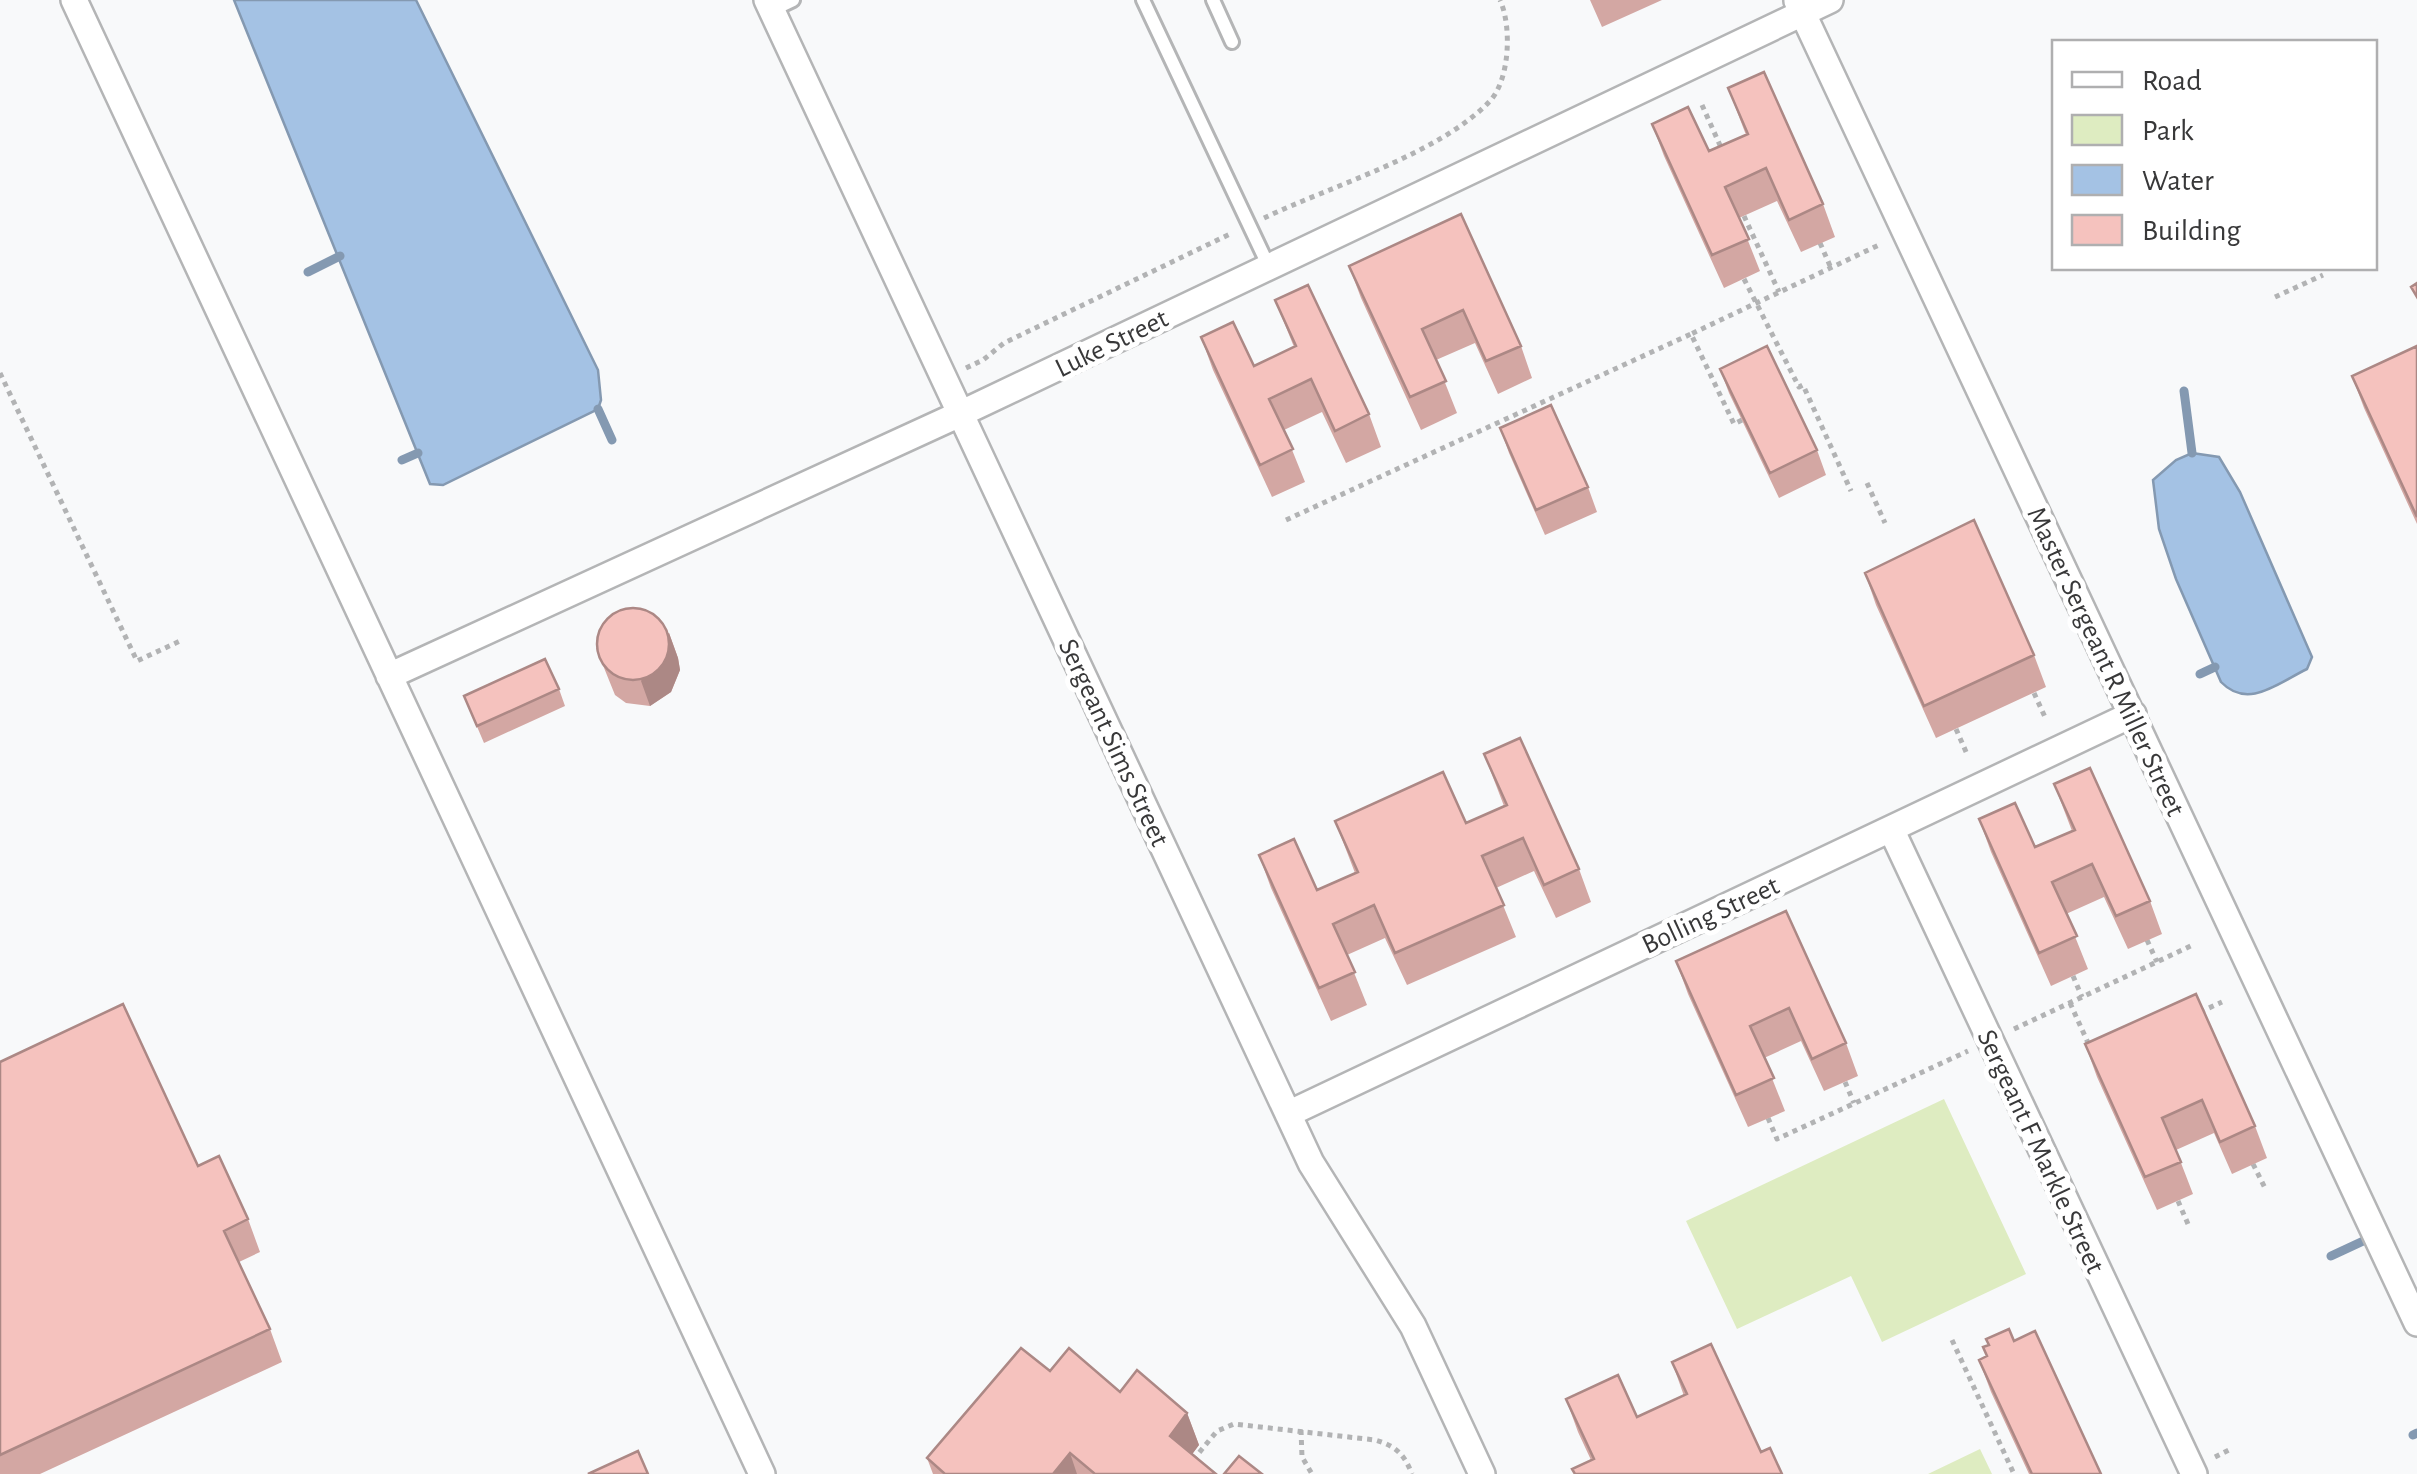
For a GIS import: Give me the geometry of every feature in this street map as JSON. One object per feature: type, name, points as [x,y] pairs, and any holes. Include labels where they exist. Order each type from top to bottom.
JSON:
[{"type":"street","points":[[74,0],[762,1474]]},
{"type":"street","name":"Luke Street","points":[[388,676],[962,413],[1800,6],[1830,0]]},
{"type":"street","name":"Sergeant Sims Street","points":[[778,3],[962,413],[1288,1114],[1320,1178],[1413,1326],[1482,1474]]},
{"type":"street","name":"Master Sergeant R Miller Street","points":[[1800,6],[2417,1323]]},
{"type":"street","name":"Bolling Street","points":[[1288,1114],[2132,714]]},
{"type":"street","name":"Sergeant F Markle Street","points":[[1891,828],[2194,1474]]},
{"type":"lane","points":[[1142,0],[1269,266]]},
{"type":"lane","points":[[1213,0],[1232,42]]},
{"type":"path","points":[[1702,105],[1726,160]]},
{"type":"path","points":[[1744,216],[1780,292]]},
{"type":"path","points":[[1286,520],[1906,232]]},
{"type":"path","points":[[1820,243],[1832,268]]},
{"type":"path","points":[[2276,297],[2323,275]]},
{"type":"path","points":[[1744,279],[1799,387],[1803,385],[1851,491]]},
{"type":"path","points":[[1691,334],[1734,424],[1742,420]]},
{"type":"path","points":[[1774,364],[1786,358]]},
{"type":"path","points":[[0,374],[137,661],[180,641]]},
{"type":"path","points":[[1867,484],[1885,523]]},
{"type":"path","points":[[2034,693],[2045,718]]},
{"type":"path","points":[[1956,729],[1967,754]]},
{"type":"path","points":[[2147,940],[2157,962]]},
{"type":"path","points":[[2073,976],[2082,997]]},
{"type":"path","points":[[2197,1014],[2222,1002]]},
{"type":"path","points":[[2070,1003],[2090,1046]]},
{"type":"path","points":[[1845,1082],[1854,1103]]},
{"type":"path","points":[[1768,1118],[1777,1139]]},
{"type":"path","points":[[2254,1164],[2264,1188]]},
{"type":"path","points":[[2178,1201],[2188,1224]]},
{"type":"path","points":[[1952,1340],[2014,1474]]},
{"type":"path","points":[[1185,1470],[1217,1430],[1234,1424],[1348,1434],[1392,1444],[1412,1474]]},
{"type":"path","points":[[1301,1430],[1302,1457],[1312,1474]]},
{"type":"green space","points":[[1944,1099],[2026,1274],[1882,1342],[1851,1276],[1737,1329],[1686,1221]]},
{"type":"green space","points":[[1980,1449],[1992,1474],[1928,1474]]},
{"type":"water","points":[[234,0],[416,0],[598,370],[598,409],[443,485],[430,484]]},
{"type":"water","points":[[2192,453],[2219,457],[2240,492],[2312,657],[2307,669],[2263,691],[2242,694],[2221,682],[2176,579],[2159,529],[2153,480],[2176,460]]},
{"type":"building","points":[[1764,72],[1823,204],[1789,220],[1766,168],[1725,187],[1749,239],[1712,255],[1652,124],[1688,107],[1709,151],[1748,134],[1728,88]]},
{"type":"building","points":[[1461,214],[1521,346],[1486,361],[1463,310],[1422,329],[1446,381],[1410,397],[1349,266]]},
{"type":"building","points":[[1308,285],[1369,414],[1335,431],[1311,379],[1269,399],[1293,449],[1260,465],[1201,337],[1233,322],[1254,366],[1296,346],[1275,300]]},
{"type":"building","points":[[1767,346],[1817,450],[1770,473],[1720,369]]},
{"type":"building","points":[[2417,346],[2417,517],[2352,376]]},
{"type":"building","points":[[1551,405],[1588,487],[1536,510],[1500,428]]},
{"type":"building","points":[[1974,520],[2034,655],[1924,706],[1865,573]]},
{"type":"building","points":[[633,608],[647,610],[659,618],[667,630],[667,658],[659,670],[647,678],[633,680],[619,678],[607,670],[599,658],[597,644],[599,630],[607,618],[619,610]]},
{"type":"building","points":[[545,659],[559,689],[477,726],[464,696]]},
{"type":"building","points":[[1520,738],[1579,869],[1544,885],[1523,838],[1482,856],[1504,905],[1395,953],[1374,905],[1333,924],[1355,972],[1319,988],[1259,855],[1294,839],[1317,890],[1358,872],[1335,821],[1443,772],[1466,823],[1507,805],[1484,754]]},
{"type":"building","points":[[2090,768],[2150,901],[2116,916],[2092,864],[2052,882],[2077,936],[2039,953],[1979,819],[2015,803],[2035,847],[2075,830],[2054,784]]},
{"type":"building","points":[[1786,911],[1846,1043],[1812,1059],[1789,1008],[1750,1026],[1774,1078],[1736,1095],[1676,961]]},
{"type":"building","points":[[2196,994],[2255,1126],[2220,1142],[2202,1100],[2162,1118],[2181,1162],[2145,1177],[2085,1044]]},
{"type":"building","points":[[123,1004],[198,1166],[219,1156],[248,1219],[224,1231],[270,1329],[0,1455],[0,1062]]},
{"type":"building","points":[[2009,1329],[2014,1341],[2035,1331],[2101,1474],[2032,1474],[1979,1360],[1987,1356],[1983,1347],[1989,1345],[1986,1339]]},
{"type":"building","points":[[1711,1344],[1761,1452],[1770,1448],[1782,1474],[1575,1474],[1572,1469],[1594,1459],[1566,1399],[1618,1375],[1637,1417],[1687,1394],[1672,1362]]},
{"type":"building","points":[[1021,1348],[1050,1371],[1069,1348],[1120,1392],[1137,1370],[1187,1413],[1170,1436],[1216,1474],[1095,1474],[1070,1453],[1053,1474],[945,1474],[927,1458]]},
{"type":"building","points":[[638,1451],[648,1474],[588,1474]]},
{"type":"building","points":[[1239,1456],[1262,1474],[1224,1474]]},
{"type":"waterway","points":[[308,272],[340,256]]},
{"type":"waterway","points":[[2184,391],[2192,453]]},
{"type":"waterway","points":[[598,409],[612,440]]},
{"type":"waterway","points":[[402,460],[418,453]]},
{"type":"waterway","points":[[2200,674],[2215,667]]},
{"type":"waterway","points":[[2331,1256],[2374,1236]]},
{"type":"waterway","points":[[2413,1435],[2417,1433]]}]
